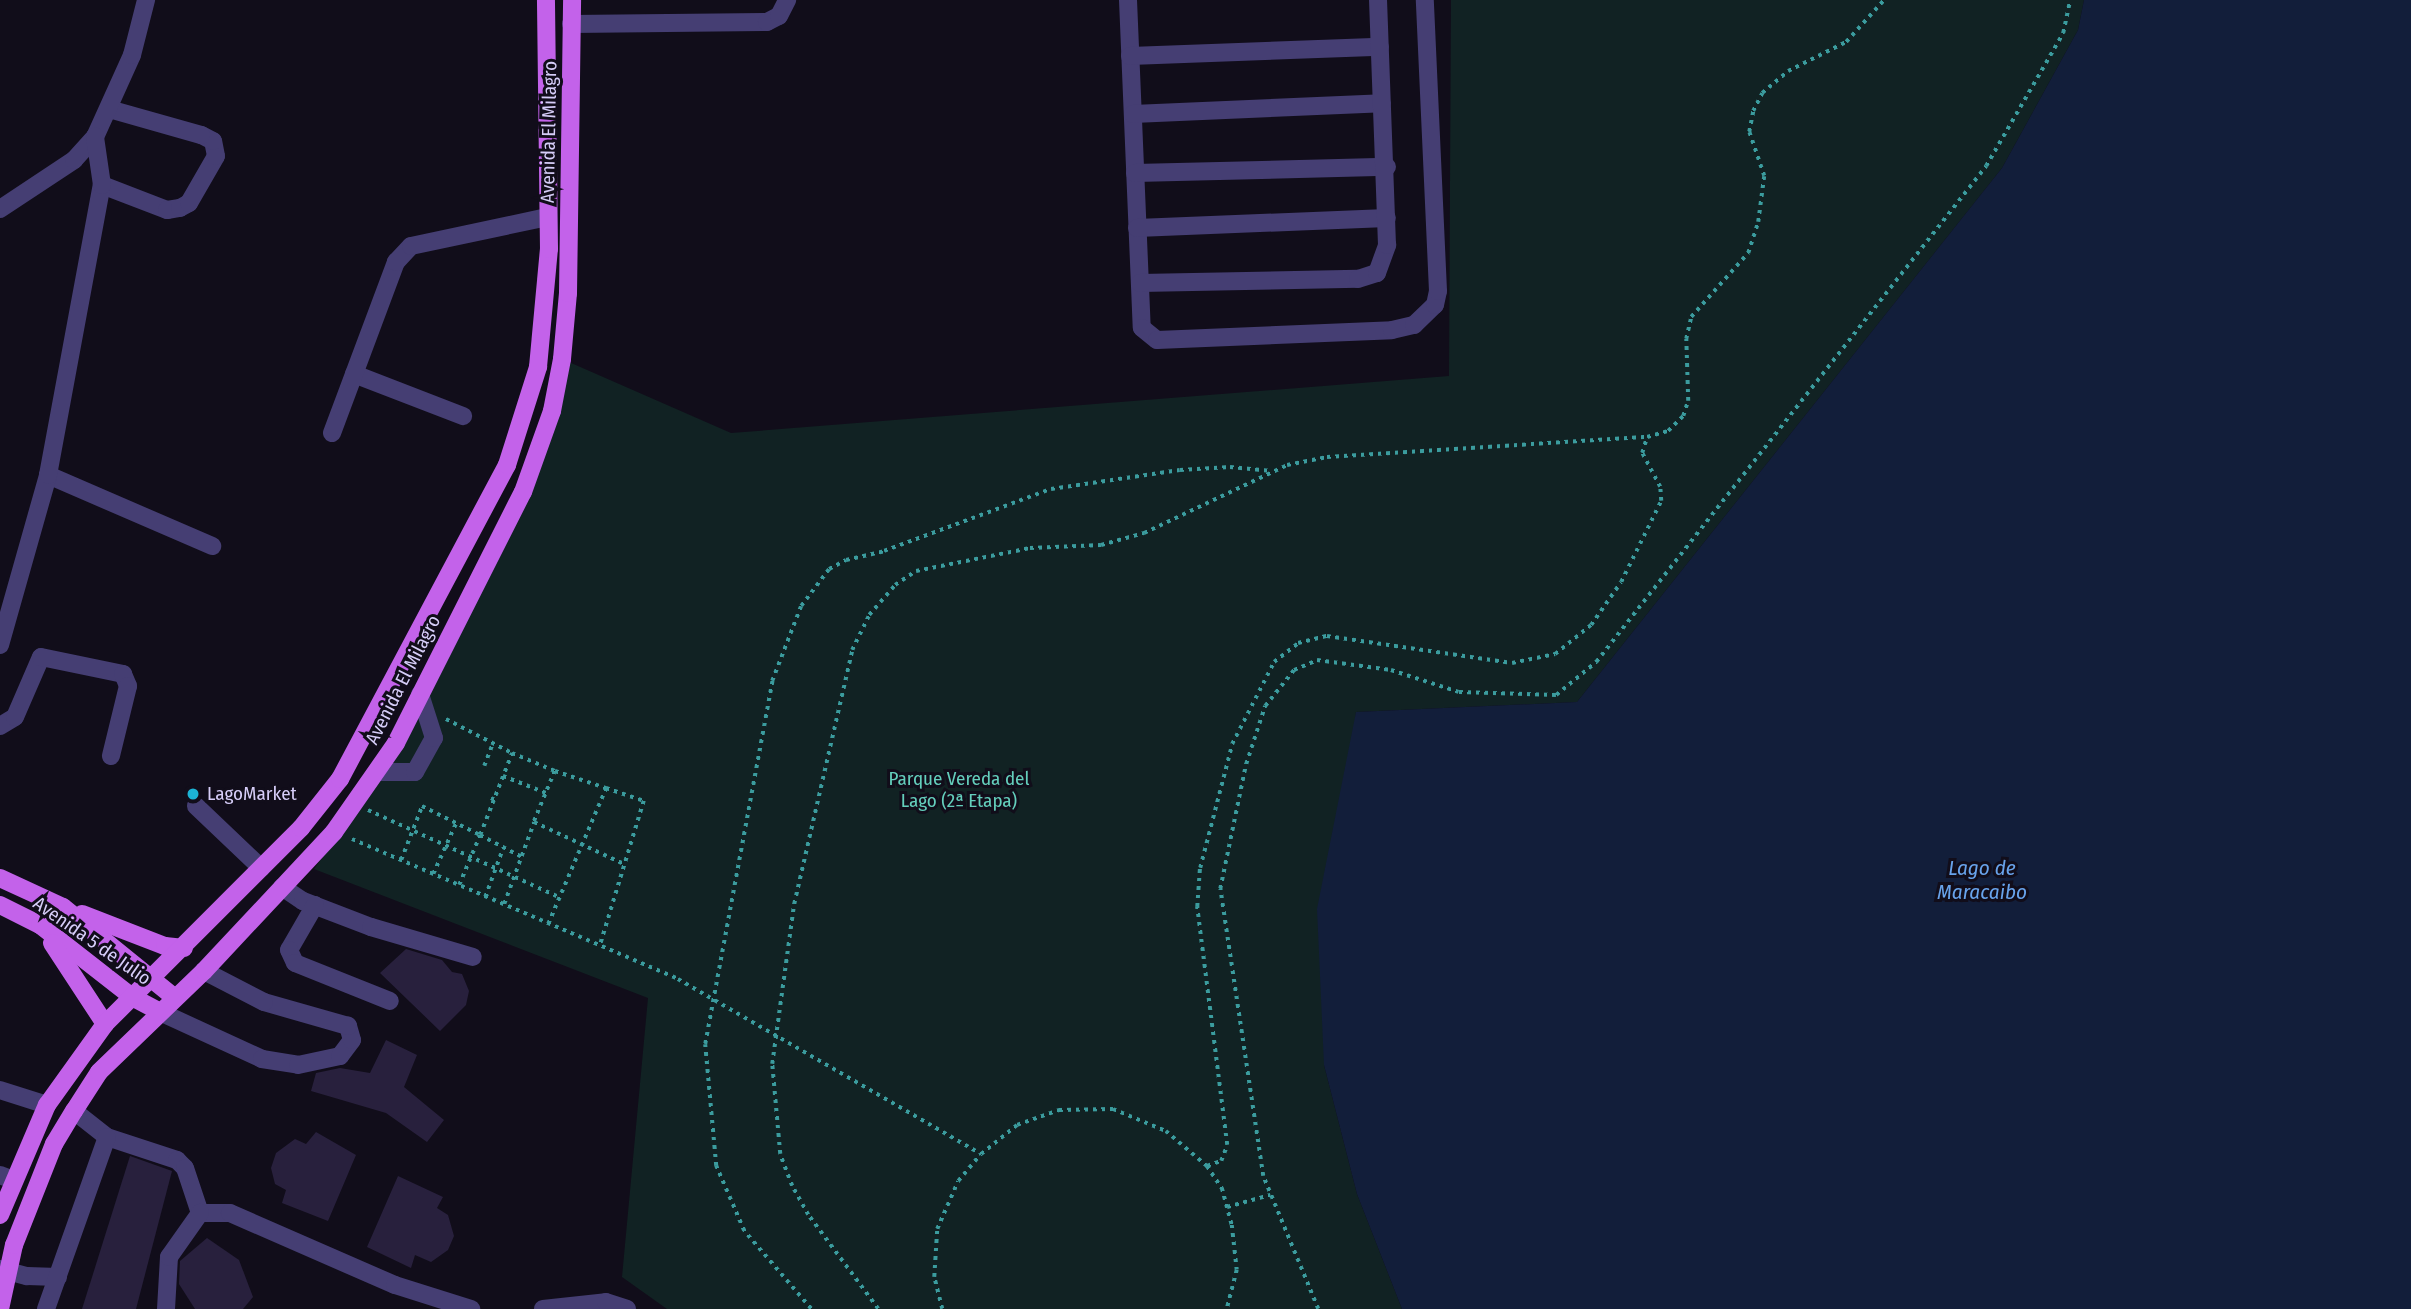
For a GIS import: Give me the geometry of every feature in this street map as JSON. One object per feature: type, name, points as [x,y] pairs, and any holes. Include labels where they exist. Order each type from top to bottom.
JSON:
[{"type":"main road","name":"Avenida El Milagro","points":[[0,1215],[6,1177],[47,1105],[105,1024],[261,869],[340,779],[507,465],[538,367],[548,217],[546,0]]},
{"type":"main road","name":"Avenida El Milagro","points":[[0,1309],[4,1270],[54,1144],[74,1111],[99,1072],[204,971],[334,832],[423,702],[523,492],[552,411],[568,293],[572,0]]},
{"type":"main road","name":"Avenida 5 de Julio","points":[[0,878],[63,907],[175,998]]},
{"type":"main road","name":"Avenida 5 de Julio","points":[[0,905],[40,926],[132,997],[160,1012]]},
{"type":"main road","points":[[63,907],[165,946],[184,948]]},
{"type":"main road","points":[[40,926],[105,1024]]},
{"type":"street","points":[[0,209],[74,160],[95,136],[132,55],[146,0]]},
{"type":"street","points":[[571,24],[766,22],[779,16],[787,0]]},
{"type":"street","points":[[1128,0],[1142,328],[1157,340],[1392,330],[1414,325],[1435,305],[1438,291],[1425,0]]},
{"type":"street","points":[[1140,283],[1358,279],[1377,273],[1387,244],[1387,167],[1378,0]]},
{"type":"street","points":[[1130,56],[1380,47]]},
{"type":"street","points":[[1133,114],[1382,103]]},
{"type":"street","points":[[102,185],[167,210],[180,208],[189,203],[216,156],[213,141],[201,135],[109,109]]},
{"type":"street","points":[[0,645],[8,597],[48,475],[102,185],[95,136]]},
{"type":"street","points":[[1135,173],[1387,167]]},
{"type":"street","points":[[332,433],[396,262],[411,246],[548,217]]},
{"type":"street","points":[[1138,228],[1387,218]]},
{"type":"street","points":[[354,374],[463,416]]},
{"type":"street","points":[[48,475],[212,546]]},
{"type":"street","points":[[0,726],[15,717],[41,657],[123,674],[128,686],[111,756]]},
{"type":"street","points":[[377,772],[415,772],[434,738],[423,702]]},
{"type":"street","points":[[196,806],[261,869]]},
{"type":"street","points":[[282,887],[315,905],[473,957]]},
{"type":"street","points":[[315,905],[289,950],[295,963],[390,1001]]},
{"type":"street","points":[[160,1012],[262,1059],[298,1065],[340,1056],[352,1040],[348,1026],[264,1002],[204,971]]},
{"type":"street","points":[[2,1095],[47,1105]]},
{"type":"street","points":[[74,1111],[107,1137],[177,1160],[185,1168],[200,1213]]},
{"type":"street","points":[[46,1309],[107,1137]]},
{"type":"street","points":[[166,1309],[169,1257],[200,1213]]},
{"type":"street","points":[[200,1213],[230,1213],[395,1285],[471,1309]]},
{"type":"street","points":[[4,1270],[58,1276]]},
{"type":"street","points":[[543,1309],[606,1302],[627,1309]]},
{"type":"path","points":[[878,1309],[808,1215],[780,1154],[772,1064],[794,904],[852,650],[869,615],[895,586],[916,571],[944,563],[1030,548],[1101,545],[1144,533],[1273,472],[1327,457],[1647,436],[1668,431],[1683,416],[1688,401],[1686,340],[1691,317],[1741,262],[1755,232],[1764,176],[1749,132],[1762,93],[1788,71],[1846,42],[1884,0]]},
{"type":"path","points":[[1318,1309],[1262,1176],[1220,889],[1246,764],[1265,706],[1294,670],[1317,660],[1391,670],[1459,692],[1556,695],[1596,662],[1986,166],[2063,33],[2070,0]]},
{"type":"path","points":[[1207,1166],[1221,1161],[1227,1145],[1197,907],[1200,868],[1232,744],[1274,662],[1298,643],[1327,636],[1512,663],[1555,654],[1598,614],[1620,582],[1661,501],[1660,486],[1642,453],[1647,436]]},
{"type":"path","points":[[811,1309],[744,1231],[716,1166],[705,1044],[711,998],[772,681],[801,606],[828,569],[1051,489],[1180,470],[1230,467],[1273,472]]},
{"type":"path","points":[[423,702],[494,740],[484,766]]},
{"type":"path","points":[[492,745],[555,771],[644,801],[600,946]]},
{"type":"path","points":[[459,886],[512,752]]},
{"type":"path","points":[[504,904],[555,771]]},
{"type":"path","points":[[503,776],[545,793]]},
{"type":"path","points":[[548,923],[606,788]]},
{"type":"path","points":[[354,803],[559,897]]},
{"type":"path","points":[[401,860],[422,806],[522,857]]},
{"type":"path","points":[[534,822],[624,864]]},
{"type":"path","points":[[433,874],[456,823]]},
{"type":"path","points":[[334,832],[548,923],[711,998],[776,1033],[981,1154]]},
{"type":"path","points":[[485,897],[503,848]]},
{"type":"path","points":[[942,1309],[934,1277],[937,1229],[958,1181],[981,1154],[1017,1125],[1059,1110],[1113,1109],[1166,1131],[1207,1166],[1227,1207],[1237,1270],[1227,1309]]},
{"type":"path","points":[[1227,1207],[1270,1195]]},
{"type":"green space","name":"Parque Vereda del Lago (2ª Etapa)","points":[[1451,0],[2084,0],[2078,30],[2002,168],[1577,702],[1356,712],[1324,1065],[1357,1194],[1402,1309],[667,1309],[622,1277],[648,998],[314,869],[405,744],[523,492],[562,359],[731,433],[1449,376]]},
{"type":"water","name":"Lago de Maracaibo","points":[[2084,0],[2411,0],[2411,1309],[1402,1309],[1357,1194],[1324,1065],[1317,909],[1356,712],[1577,702],[2002,168],[2078,30]]},
{"type":"building","points":[[406,949],[442,960],[452,972],[462,974],[469,991],[466,1005],[440,1031],[380,973]]},
{"type":"building","points":[[386,1040],[417,1055],[404,1087],[444,1120],[427,1142],[386,1113],[311,1091],[316,1073],[340,1068],[370,1073]]},
{"type":"building","points":[[316,1132],[356,1155],[328,1221],[282,1203],[286,1190],[275,1184],[271,1168],[276,1153],[295,1139],[306,1144]]},
{"type":"building","points":[[130,1156],[172,1171],[136,1309],[82,1309]]},
{"type":"building","points":[[398,1176],[443,1197],[437,1208],[448,1215],[454,1236],[448,1250],[431,1262],[415,1255],[411,1268],[367,1247]]},
{"type":"building","points":[[207,1238],[239,1260],[253,1297],[243,1309],[195,1309],[179,1284],[180,1261]]},
{"type":"place","name":"LagoMarket","points":[[193,794]]}]
